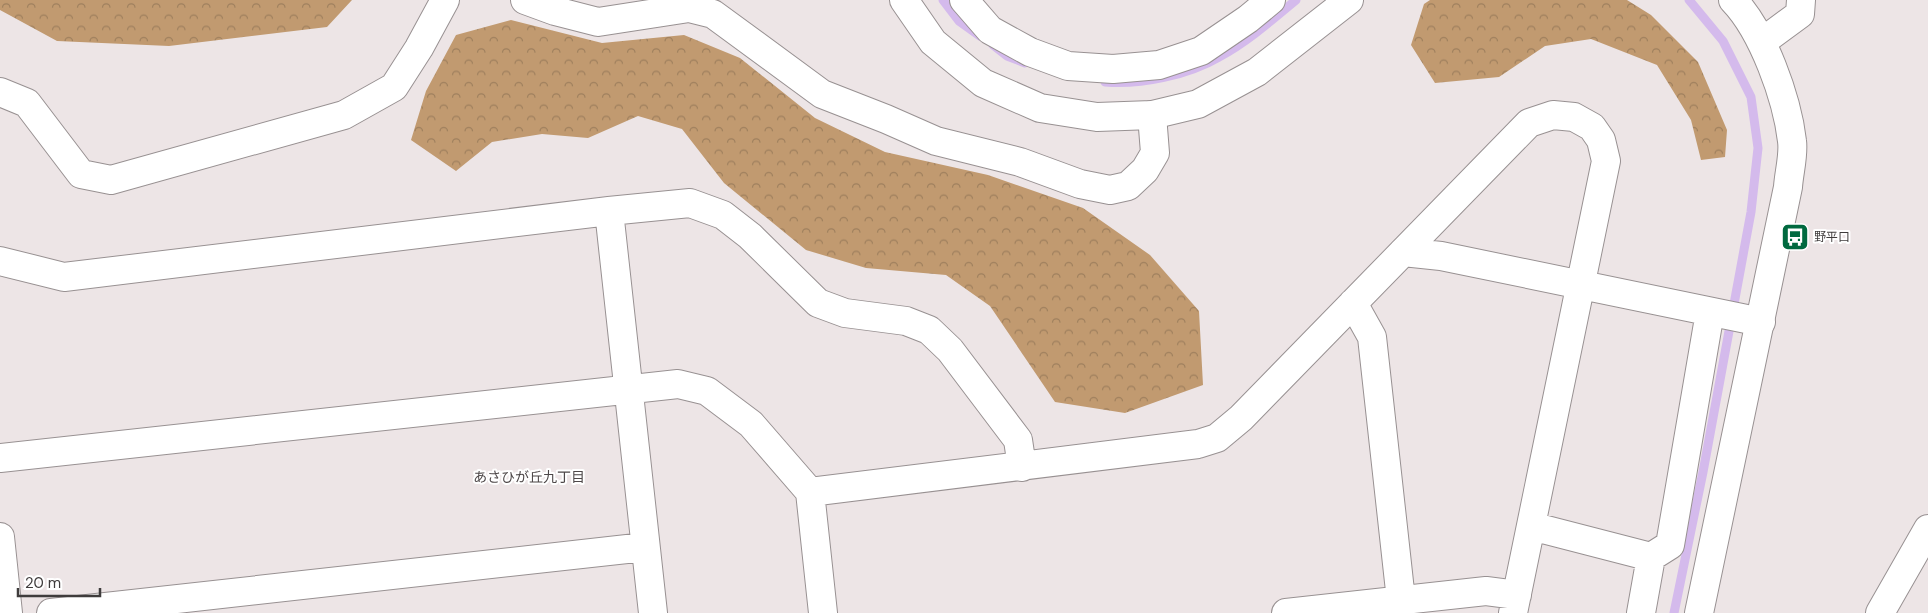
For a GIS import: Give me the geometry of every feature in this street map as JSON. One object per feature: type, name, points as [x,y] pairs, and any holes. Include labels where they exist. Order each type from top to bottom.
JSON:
[{"type":"street","points":[[0,92],[27,103],[81,174],[111,180],[344,115],[394,87],[419,48],[445,0]]},
{"type":"street","points":[[525,0],[555,11],[598,22],[689,8],[713,14],[822,94],[886,118],[936,141],[1020,162],[1080,184],[1110,190],[1128,186],[1145,170],[1155,153],[1152,115]]},
{"type":"street","points":[[904,0],[933,42],[983,83],[1040,108],[1097,117],[1152,115],[1198,104],[1257,72],[1349,0]]},
{"type":"street","points":[[964,0],[990,30],[1030,52],[1068,66],[1113,69],[1159,65],[1201,51],[1248,19],[1271,0]]},
{"type":"street","points":[[1699,613],[1788,187],[1792,142],[1780,85],[1762,42],[1733,0]]},
{"type":"street","points":[[1762,42],[1800,14],[1801,0]]},
{"type":"street","points":[[810,492],[1198,444],[1217,438],[1242,418],[1529,123],[1553,115],[1574,117],[1592,127],[1601,140],[1606,161],[1515,604],[1486,591],[1286,613]]},
{"type":"street","points":[[0,261],[64,278],[690,203],[723,215],[750,236],[818,303],[845,313],[906,321],[929,330],[950,350],[1018,440],[1022,467]]},
{"type":"street","points":[[609,212],[653,613]]},
{"type":"street","points":[[1403,252],[1441,256],[1760,322]]},
{"type":"street","points":[[1353,303],[1372,338],[1401,600]]},
{"type":"street","points":[[1531,526],[1651,557],[1670,545],[1710,312]]},
{"type":"street","points":[[0,458],[678,384],[707,392],[751,424],[810,492],[823,613]]},
{"type":"street","points":[[1880,613],[1928,529]]},
{"type":"street","points":[[0,537],[8,613]]},
{"type":"street","points":[[51,613],[646,547]]},
{"type":"street","points":[[1641,613],[1651,557]]},
{"type":"green space","points":[[0,0],[352,0],[327,27],[169,46],[57,41],[0,10]]},
{"type":"green space","points":[[1430,0],[1627,0],[1651,15],[1698,62],[1727,130],[1725,157],[1701,160],[1691,120],[1657,65],[1591,39],[1545,46],[1499,77],[1435,83],[1411,45],[1424,4]]},
{"type":"green space","points":[[511,20],[602,43],[684,35],[740,58],[815,118],[885,152],[988,175],[1083,208],[1150,255],[1199,311],[1203,385],[1125,413],[1055,402],[990,306],[946,275],[866,268],[806,250],[724,183],[682,129],[638,116],[588,138],[542,134],[492,142],[456,171],[411,140],[426,91],[456,35]]},
{"type":"waterway","points":[[943,0],[959,21],[980,36]]},
{"type":"waterway","points":[[1105,82],[1119,83],[1149,80],[1179,74],[1207,63],[1249,38],[1296,0]]},
{"type":"waterway","points":[[1674,613],[1703,472],[1751,212],[1758,148],[1751,97],[1723,41],[1689,0]]},
{"type":"waterway","points":[[993,45],[1007,56],[1025,63]]},
{"type":"place","name":"野平口","points":[[1795,237]]},
{"type":"district","name":"あさひが丘九丁目","points":[[529,477]]}]
